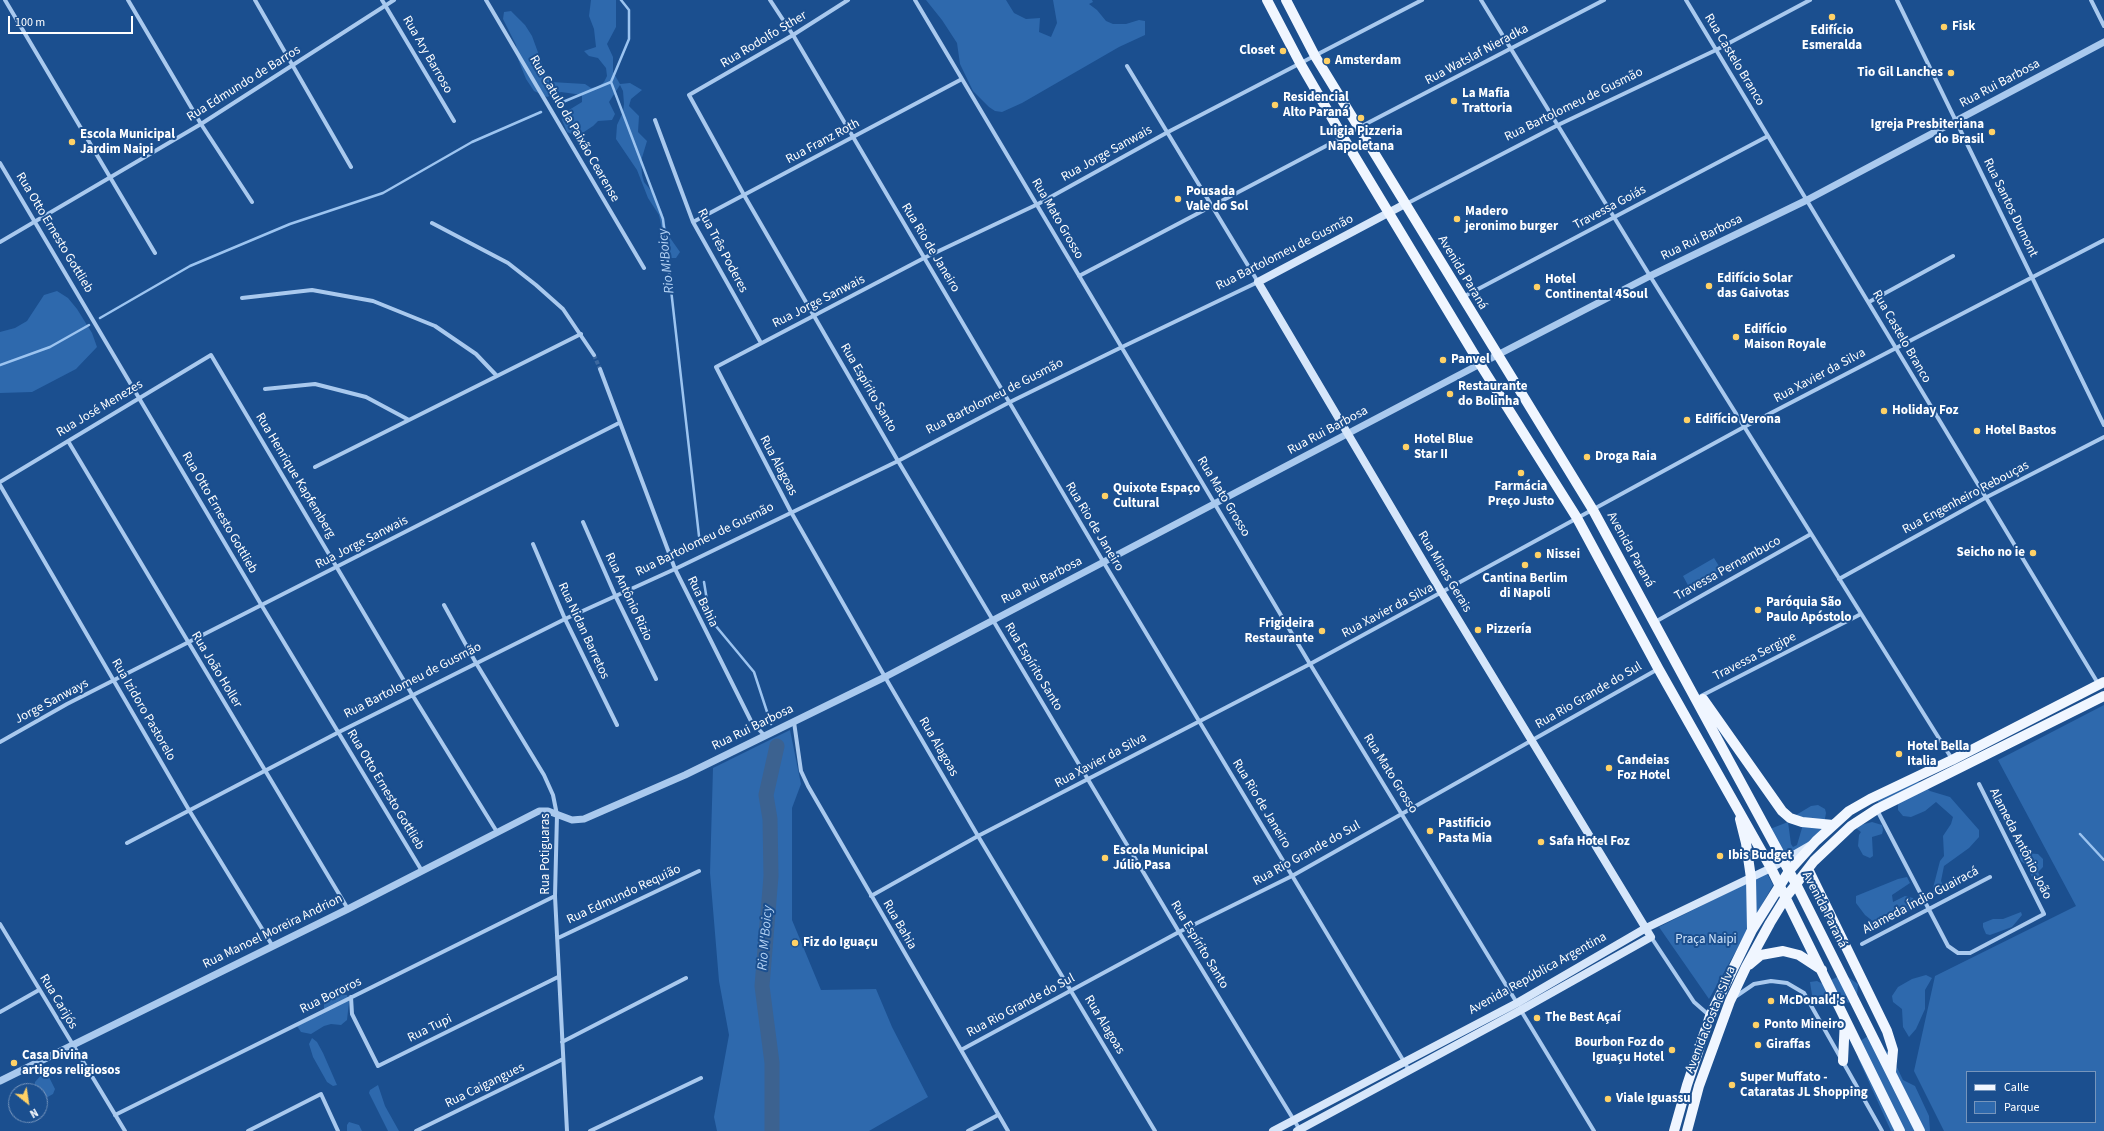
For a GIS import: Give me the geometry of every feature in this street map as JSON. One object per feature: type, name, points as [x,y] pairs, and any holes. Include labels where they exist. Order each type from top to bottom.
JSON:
[{"type":"main road","points":[[1267,0],[1300,63],[1343,137],[1390,212],[1480,364],[1577,518],[1658,668],[1780,884],[1900,1131]]},
{"type":"main road","name":"Avenida Paraná","points":[[1286,0],[1315,56],[1592,510],[1686,678],[1796,884],[1920,1131]]},
{"type":"main road","name":"Rua Bartolomeu de Gusmão","points":[[1258,282],[1405,204]]},
{"type":"main road","name":"Rua Minas Gerais","points":[[1258,282],[1442,593],[1651,936]]},
{"type":"main road","points":[[1686,678],[1701,696],[1782,811],[1790,818],[1802,822],[1833,825]]},
{"type":"main road","name":"Avenida República Argentina","points":[[1789,871],[1833,825],[1849,811],[1870,798],[1952,760],[2101,684]]},
{"type":"main road","points":[[1796,884],[1808,868],[1851,826],[1877,809],[2104,696]]},
{"type":"main road","points":[[1736,804],[1746,843],[1751,878],[1752,930]]},
{"type":"main road","name":"Avenida República Argentina","points":[[1273,1131],[1516,1003],[1646,928],[1771,868],[1816,842]]},
{"type":"main road","points":[[1808,868],[1887,1031],[1892,1050],[1891,1072]]},
{"type":"main road","name":"Avenida Costa e Silva","points":[[1674,1131],[1687,1084],[1710,1016],[1752,930],[1789,871]]},
{"type":"main road","name":"Avenida Costa e Silva","points":[[1687,1131],[1699,1086],[1730,1001],[1746,967],[1770,923],[1796,884]]},
{"type":"main road","name":"Avenida República Argentina","points":[[1298,1130],[1521,1010],[1651,936]]},
{"type":"main road","points":[[1746,967],[1761,955],[1783,951],[1799,955],[1823,971]]},
{"type":"main road","points":[[1843,1061],[1845,1017]]},
{"type":"street","points":[[5,0],[155,253]]},
{"type":"street","points":[[128,0],[201,124],[252,202]]},
{"type":"street","points":[[255,0],[294,65],[351,167]]},
{"type":"street","name":"Rua Ary Barroso","points":[[382,0],[454,121]]},
{"type":"street","name":"Rua Edmundo de Barros","points":[[0,242],[110,176],[201,124],[394,0]]},
{"type":"street","name":"Rua Catulo da Paixão Cearense","points":[[486,0],[644,268]]},
{"type":"street","name":"Rua Rio de Janeiro","points":[[770,0],[793,35],[1104,563],[1200,720],[1409,1070]]},
{"type":"street","name":"Rua Rodolfo Sther","points":[[689,95],[793,35],[848,0]]},
{"type":"street","name":"Rua Mato Grosso","points":[[915,0],[1216,503],[1310,664],[1402,812],[1521,1010]]},
{"type":"street","name":"Rua Jorge Sanwais","points":[[716,367],[924,258],[1038,204],[1168,132],[1422,0]]},
{"type":"street","points":[[1481,0],[1650,276],[1958,770]]},
{"type":"street","name":"Rua Watslaf Nieradka","points":[[1359,128],[1604,0]]},
{"type":"street","name":"Rua Castelo Branco","points":[[1686,0],[1869,302],[1985,498],[2101,684]]},
{"type":"street","name":"Rua Bartolomeu de Gusmão","points":[[1405,204],[1558,126],[1716,50],[1810,0]]},
{"type":"street","name":"Rua Santos Dumont","points":[[1897,0],[2104,425]]},
{"type":"street","points":[[2091,0],[2104,26]]},
{"type":"street","name":"Rua Rui Barbosa","points":[[557,816],[572,820],[584,819],[685,775],[886,677],[1348,435],[1480,364],[1650,276],[1807,200],[2104,42]]},
{"type":"street","name":"Rua Minas Gerais","points":[[1127,66],[1258,282]]},
{"type":"street","name":"Rua Franz Roth","points":[[693,222],[962,79]]},
{"type":"street","name":"Rua Espírito Santo","points":[[689,95],[744,195],[898,460],[1179,932],[1294,1120],[1298,1130]]},
{"type":"street","name":"Rua Três Poderes","points":[[655,120],[693,222],[761,343]]},
{"type":"street","name":"Travessa Goiás","points":[[1462,297],[1768,136]]},
{"type":"street","points":[[1080,276],[1343,137]]},
{"type":"street","name":"Rua Otto Ernesto Gottlieb","points":[[0,163],[262,606],[422,871]]},
{"type":"street","points":[[432,223],[508,264],[562,309],[581,334],[594,355]]},
{"type":"street","name":"Rua Xavier da Silva","points":[[871,896],[978,836],[1310,664],[1744,427],[2104,240]]},
{"type":"street","points":[[1869,302],[1953,256]]},
{"type":"street","name":"Rua Bartolomeu de Gusmão","points":[[127,843],[339,732],[414,696],[476,663],[615,595],[675,569],[898,460],[1010,402],[1258,282]]},
{"type":"street","points":[[242,298],[312,290],[373,301],[435,326],[476,354],[496,375]]},
{"type":"street","points":[[315,467],[496,375],[581,334]]},
{"type":"street","name":"Rua José Menezes","points":[[0,483],[68,440],[211,355]]},
{"type":"street","name":"Rua Henrique Kapfemberg","points":[[211,355],[414,696],[497,832]]},
{"type":"street","name":"Rua Alagoas","points":[[716,367],[791,512],[978,836],[1072,990],[1155,1131]]},
{"type":"street","name":"Rua Bahia","points":[[600,369],[675,569],[748,716],[765,736]]},
{"type":"street","points":[[265,389],[315,384],[366,397],[409,420]]},
{"type":"street","name":"Rua Jorge Sanwais","points":[[115,681],[619,423]]},
{"type":"street","name":"Rua Engenheiro Rebouças","points":[[1839,579],[1985,498],[2104,437]]},
{"type":"street","name":"Rua João Holler","points":[[68,440],[348,909]]},
{"type":"street","name":"Rua Izidoro Pastorelo","points":[[0,483],[189,810],[272,945]]},
{"type":"street","name":"Rua Antônio Rizio","points":[[584,522],[615,595],[656,679]]},
{"type":"street","name":"Travessa Pernambuco","points":[[1654,622],[1811,534]]},
{"type":"street","name":"Rua Nidan Barretos","points":[[532,544],[565,619],[617,725]]},
{"type":"street","name":"Rua Potiguaras","points":[[444,605],[476,663],[544,775],[553,795],[557,816],[555,896],[567,1131]]},
{"type":"street","name":"Travessa Sergipe","points":[[1701,696],[1861,614]]},
{"type":"street","name":"Rua Rio Grande do Sul","points":[[960,1050],[1179,932],[1292,876],[1402,812],[1531,741],[1658,668]]},
{"type":"street","name":"Jorge Sanways","points":[[0,742],[66,704],[115,681]]},
{"type":"street","name":"Rua Bahia","points":[[794,722],[801,771],[871,896],[1008,1131]]},
{"type":"street","name":"Alameda Antônio João","points":[[1929,909],[1948,946],[1958,953],[1970,953],[2044,914],[1979,784]]},
{"type":"street","points":[[1877,809],[1929,909]]},
{"type":"street","name":"Rua Manoel Moreira Andrion","points":[[0,1081],[73,1046],[272,945],[348,909],[539,811],[548,811],[557,816]]},
{"type":"street","name":"Rua Edmundo Requião","points":[[558,938],[699,871]]},
{"type":"street","name":"Alameda Índio Guairacá","points":[[1862,944],[1990,877]]},
{"type":"street","name":"Rua Bororos","points":[[115,1115],[555,896]]},
{"type":"street","name":"Rua Carijós","points":[[0,924],[125,1131]]},
{"type":"street","name":"Rua Minas Gerais","points":[[1651,936],[1694,1002],[1710,1016]]},
{"type":"street","name":"Rua Tupi","points":[[351,997],[352,1014],[378,1066],[558,977]]},
{"type":"street","points":[[562,1042],[686,978]]},
{"type":"street","points":[[1730,1001],[1754,984],[1771,982],[1786,983],[1804,993],[1882,1131]]},
{"type":"street","points":[[0,1012],[39,990]]},
{"type":"street","points":[[1521,1010],[1594,1131]]},
{"type":"street","name":"Rua Caigangues","points":[[416,1131],[563,1059]]},
{"type":"street","points":[[590,1131],[702,1078]]},
{"type":"street","points":[[248,1131],[320,1094],[338,1131]]},
{"type":"street","points":[[968,1131],[998,1114]]},
{"type":"green space","points":[[591,0],[616,0],[616,27],[607,44],[613,57],[613,72],[620,84],[630,83],[642,90],[631,99],[629,106],[639,116],[638,132],[647,141],[641,161],[642,175],[644,182],[653,193],[662,212],[668,235],[680,252],[676,258],[668,258],[659,215],[648,198],[637,170],[616,139],[617,125],[623,112],[624,104],[623,91],[620,85],[609,102],[615,114],[612,120],[598,121],[581,134],[574,135],[567,132],[562,120],[564,113],[582,102],[582,95],[561,92],[547,97],[534,91],[526,79],[518,59],[516,45],[503,19],[504,12],[511,11],[525,25],[532,36],[547,77],[551,82],[585,84],[591,88],[598,87],[604,82],[607,76],[606,68],[598,58],[589,56],[584,51],[596,47],[594,29],[589,16]]},
{"type":"green space","points":[[926,0],[1006,0],[1014,13],[1026,19],[1040,18],[1039,32],[1051,37],[1057,23],[1053,0],[1092,0],[1093,2],[1089,4],[1097,10],[1106,21],[1113,24],[1126,24],[1139,20],[1145,21],[1145,35],[1119,47],[1022,103],[1002,112],[995,111],[973,91],[960,64],[957,43],[942,20]]},
{"type":"green space","points":[[57,291],[68,298],[77,309],[92,333],[97,347],[76,369],[32,392],[0,393],[0,332],[15,328],[27,321],[44,295]]},
{"type":"green space","points":[[1714,558],[1722,571],[1690,589],[1683,576]]},
{"type":"green space","points":[[2104,705],[2104,1131],[1944,1131],[1914,1071],[1935,976],[2076,906],[1998,760]]},
{"type":"green space","points":[[790,730],[801,784],[792,808],[792,920],[821,990],[876,989],[892,1027],[928,1097],[869,1131],[717,1131],[714,1117],[729,1035],[719,981],[710,873],[713,768]]},
{"type":"green space","points":[[1913,781],[1920,782],[1930,791],[1950,797],[1979,830],[1979,837],[1969,848],[1944,866],[1941,881],[1944,889],[1940,895],[1933,895],[1933,888],[1940,861],[1944,856],[1943,836],[1951,824],[1953,817],[1936,802],[1925,811],[1911,817],[1903,816],[1898,810],[1898,802],[1879,803],[1877,801]]},
{"type":"green space","points":[[1818,805],[1825,809],[1826,813],[1823,830],[1819,836],[1794,851],[1783,852],[1770,829],[1788,822],[1791,844],[1793,847],[1797,845],[1802,828],[1796,815],[1811,806]]},
{"type":"green space","points":[[1872,822],[1882,825],[1883,830],[1882,834],[1872,837],[1873,856],[1870,858],[1863,855],[1858,846],[1859,835],[1861,832],[1857,829],[1857,826]]},
{"type":"green space","points":[[2019,854],[2038,854],[2043,859],[2043,867],[2038,872],[2044,885],[2039,891],[2026,865],[2021,861]]},
{"type":"green space","name":"Praça Naipi","points":[[1767,873],[1773,885],[1709,999],[1659,927]]},
{"type":"green space","points":[[1907,877],[1910,883],[1892,895],[1893,902],[1905,896],[1913,898],[1916,904],[1912,910],[1899,916],[1893,913],[1886,914],[1885,921],[1879,926],[1865,915],[1856,903],[1856,896],[1898,879]]},
{"type":"green space","points":[[2021,912],[2022,915],[2012,927],[1990,935],[1986,934],[1983,923],[1993,919],[2003,919]]},
{"type":"green space","points":[[1926,975],[1932,978],[1925,990],[1925,1009],[1916,1029],[1909,1037],[1903,1027],[1902,1009],[1893,1002],[1892,996],[1898,987],[1912,979]]},
{"type":"green space","points":[[1837,977],[1848,977],[1858,984],[1857,995],[1851,1003],[1839,1001],[1824,1006],[1812,995],[1810,982],[1817,981],[1823,984]]},
{"type":"green space","points":[[333,993],[347,995],[349,1002],[347,1020],[341,1025],[331,1024],[324,1026],[311,1034],[301,1032],[297,1026],[308,1017],[318,1016],[324,1012],[324,998]]},
{"type":"green space","points":[[1868,1036],[1891,1055],[1903,1080],[1915,1086],[1929,1116],[1930,1131],[1891,1131],[1858,1058],[1857,1043]]},
{"type":"green space","points":[[312,1038],[317,1042],[323,1053],[337,1085],[333,1086],[327,1082],[313,1057],[309,1044]]},
{"type":"green space","points":[[43,1073],[49,1077],[55,1089],[53,1094],[48,1097],[48,1083],[35,1082]]},
{"type":"green space","points":[[378,1085],[385,1106],[399,1131],[388,1131],[369,1093],[370,1090]]},
{"type":"green space","points":[[349,1122],[359,1125],[362,1131],[347,1131],[347,1125]]},
{"type":"waterway","name":"Rio M'Boicy","points":[[621,0],[629,10],[629,39],[611,82],[663,219],[699,536]]},
{"type":"waterway","points":[[558,104],[611,82]]},
{"type":"waterway","points":[[100,318],[190,266],[290,224],[383,193],[472,142],[541,112]]},
{"type":"waterway","points":[[0,365],[50,347],[89,325]]},
{"type":"waterway","name":"Rio M'Boicy","points":[[704,582],[710,619],[754,672],[771,724]]},
{"type":"waterway","name":"Rio M'Boicy","points":[[772,1131],[772,1063],[762,986],[771,876],[770,819],[766,795],[777,746]]},
{"type":"waterway","points":[[2080,834],[2104,860]]},
{"type":"tunnel","points":[[594,355],[600,369]]},
{"type":"place","name":"Edifício Esmeralda","points":[[1832,17]]},
{"type":"place","name":"Fisk","points":[[1944,27]]},
{"type":"place","name":"Closet","points":[[1283,51]]},
{"type":"place","name":"Amsterdam","points":[[1327,61]]},
{"type":"place","name":"Tio Gil Lanches","points":[[1951,73]]},
{"type":"place","name":"La Mafia Trattoria","points":[[1454,101]]},
{"type":"place","name":"Residencial Alto Paraná","points":[[1275,105]]},
{"type":"place","name":"Luigia Pizzeria Napoletana","points":[[1361,118]]},
{"type":"place","name":"Igreja Presbiteriana do Brasil","points":[[1992,132]]},
{"type":"place","name":"Escola Municipal Jardim Naipi","points":[[72,142]]},
{"type":"place","name":"Pousada Vale do Sol","points":[[1178,199]]},
{"type":"place","name":"Madero jeronimo burger","points":[[1457,219]]},
{"type":"place","name":"Edifício Solar das Gaivotas","points":[[1709,286]]},
{"type":"place","name":"Hotel Continental 4Soul","points":[[1537,287]]},
{"type":"place","name":"Edifício Maison Royale","points":[[1736,337]]},
{"type":"place","name":"Panvel","points":[[1443,360]]},
{"type":"place","name":"Restaurante do Bolinha","points":[[1450,394]]},
{"type":"place","name":"Holiday Foz","points":[[1884,411]]},
{"type":"place","name":"Edifício Verona","points":[[1687,420]]},
{"type":"place","name":"Hotel Bastos","points":[[1977,431]]},
{"type":"place","name":"Hotel Blue Star II","points":[[1406,447]]},
{"type":"place","name":"Droga Raia","points":[[1587,457]]},
{"type":"place","name":"Farmácia Preço Justo","points":[[1521,473]]},
{"type":"place","name":"Quixote Espaço Cultural","points":[[1105,496]]},
{"type":"place","name":"Seicho no ie","points":[[2033,553]]},
{"type":"place","name":"Nissei","points":[[1538,555]]},
{"type":"place","name":"Cantina Berlim di Napoli","points":[[1525,565]]},
{"type":"place","name":"Paróquia São Paulo Apóstolo","points":[[1758,610]]},
{"type":"place","name":"Pizzería","points":[[1478,630]]},
{"type":"place","name":"Frigideira Restaurante","points":[[1322,631]]},
{"type":"place","name":"Hotel Bella Italia","points":[[1899,754]]},
{"type":"place","name":"Candeias Foz Hotel","points":[[1609,768]]},
{"type":"place","name":"Pastificio Pasta Mia","points":[[1430,831]]},
{"type":"place","name":"Safa Hotel Foz","points":[[1541,842]]},
{"type":"place","name":"Ibis Budget","points":[[1720,856]]},
{"type":"place","name":"Escola Municipal Júlio Pasa","points":[[1105,858]]},
{"type":"place","name":"Fiz do Iguaçu","points":[[795,943]]},
{"type":"place","name":"McDonald's","points":[[1771,1001]]},
{"type":"place","name":"The Best Açaí","points":[[1537,1018]]},
{"type":"place","name":"Ponto Mineiro","points":[[1756,1025]]},
{"type":"place","name":"Giraffas","points":[[1758,1045]]},
{"type":"place","name":"Bourbon Foz do Iguaçu Hotel","points":[[1672,1050]]},
{"type":"place","name":"Casa Divina artigos religiosos","points":[[14,1063]]},
{"type":"place","name":"Super Muffato - Cataratas JL Shopping","points":[[1732,1085]]},
{"type":"place","name":"Viale Iguassu","points":[[1608,1099]]}]
